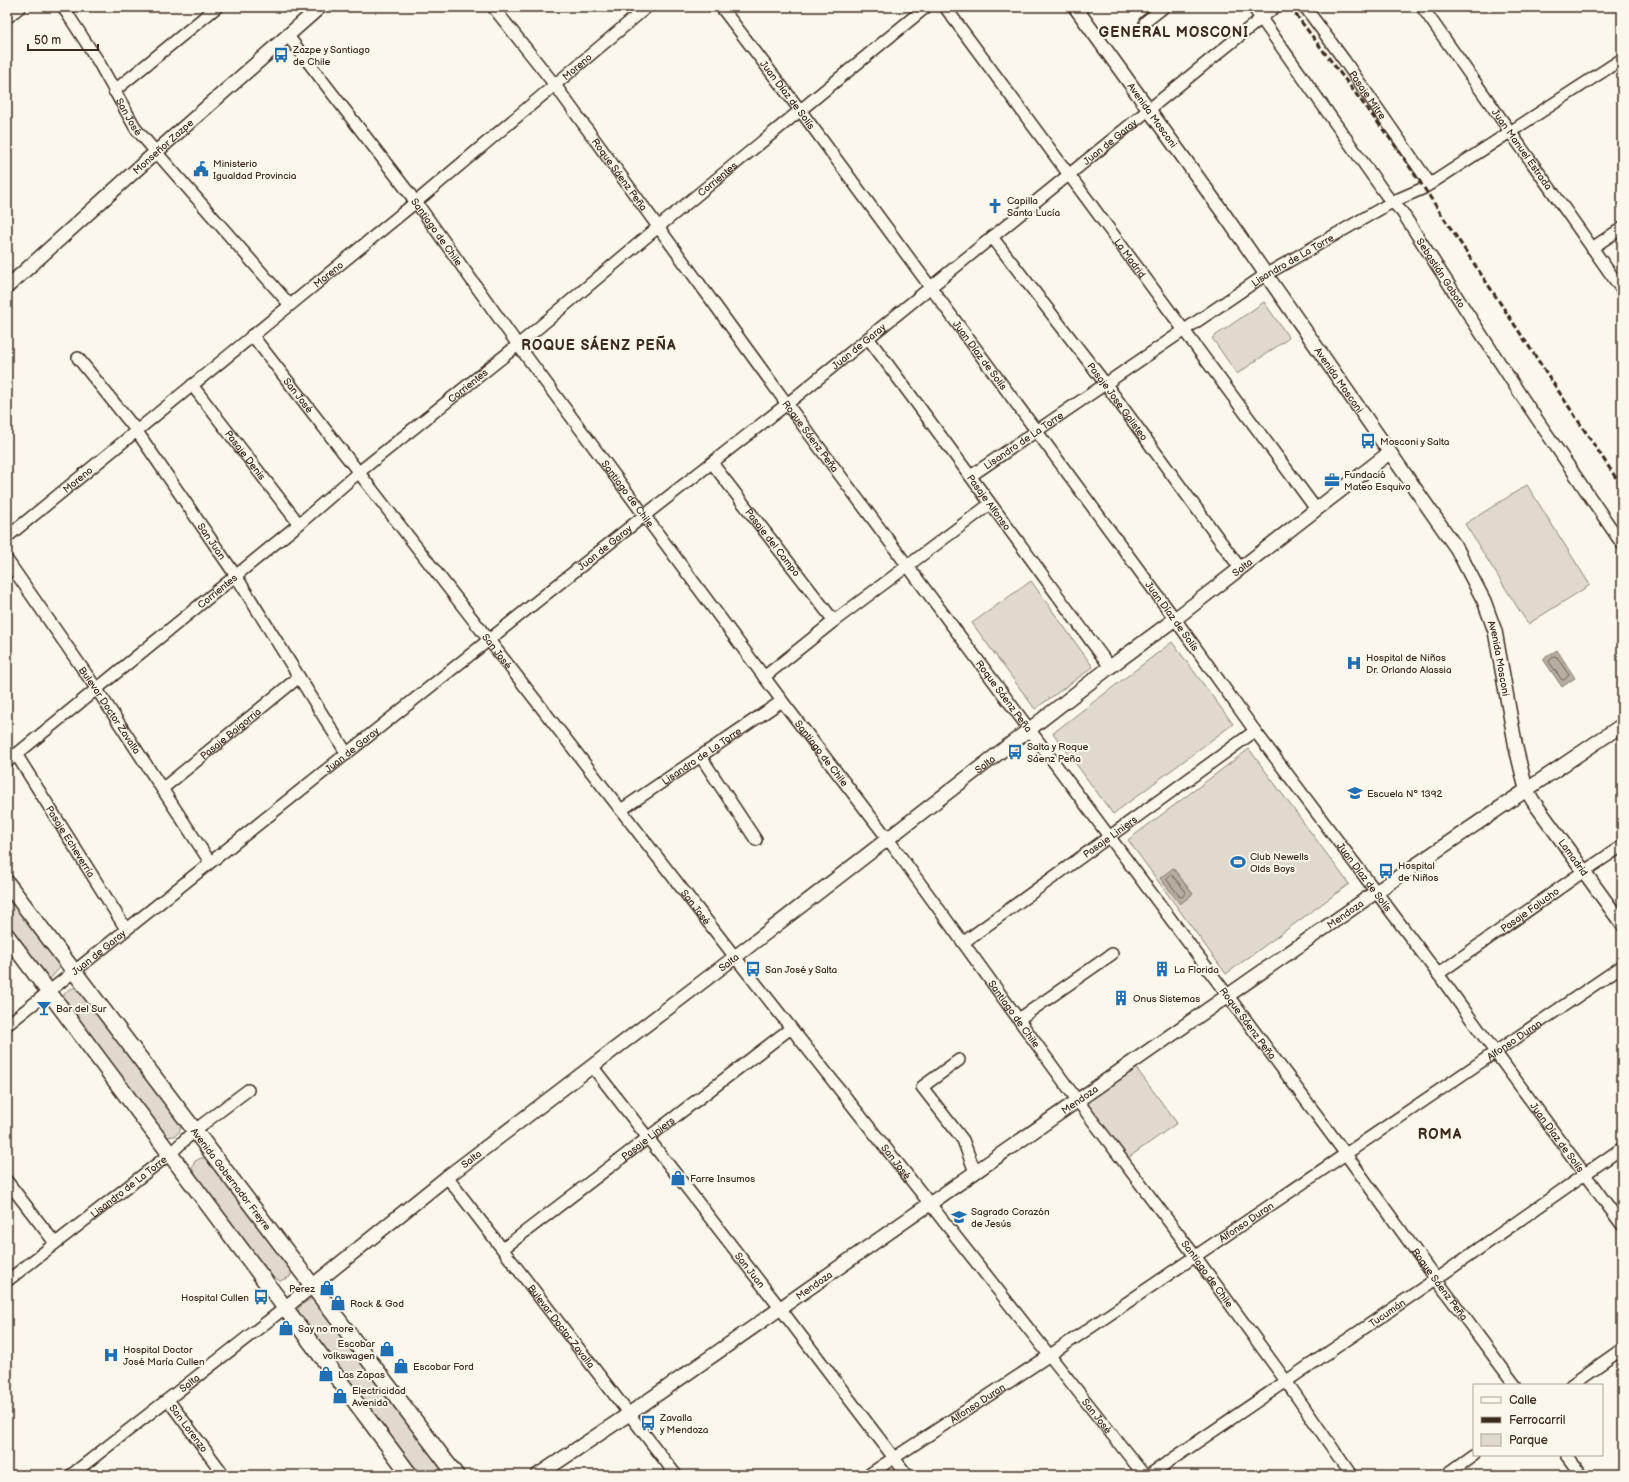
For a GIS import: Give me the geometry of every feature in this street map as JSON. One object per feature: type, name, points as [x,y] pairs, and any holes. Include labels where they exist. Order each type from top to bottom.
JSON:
[{"type":"main road","name":"Avenida Gobernador Freyre","points":[[7,883],[74,970],[179,1112],[195,1130],[456,1475]]},
{"type":"main road","points":[[7,936],[286,1307],[410,1475]]},
{"type":"street","points":[[7,18],[20,7]]},
{"type":"street","name":"San José","points":[[63,7],[98,61],[136,129],[290,305]]},
{"type":"street","points":[[114,91],[218,7]]},
{"type":"street","name":"Monseñor Zazpe","points":[[7,287],[156,152],[320,7]]},
{"type":"street","name":"Roque Sáenz Peña","points":[[493,7],[555,85],[657,228],[787,404],[1515,1384]]},
{"type":"street","name":"Moreno","points":[[7,537],[416,202],[647,7]]},
{"type":"street","name":"Juan Díaz de Solís","points":[[721,7],[800,110],[1175,619],[1255,731],[1438,974],[1583,1174],[1622,1225]]},
{"type":"street","name":"Corrientes","points":[[7,762],[96,688],[236,576],[359,472],[518,345],[657,228],[926,7]]},
{"type":"street","name":"La Madrid","points":[[945,7],[1316,509]]},
{"type":"street","name":"Avenida Mosconi","points":[[1075,7],[1457,549],[1484,601],[1495,631],[1516,748],[1526,789]]},
{"type":"street","points":[[1145,22],[1164,7]]},
{"type":"street","name":"Sebastián Gaboto","points":[[1253,7],[1386,195],[1394,201],[1528,405],[1622,544]]},
{"type":"street","name":"Juan de Garay","points":[[7,1025],[645,515],[787,404],[1275,7]]},
{"type":"street","name":"Pasaje Mitre","points":[[1305,7],[1344,60],[1430,184]]},
{"type":"street","name":"Juan Manuel Estrada","points":[[1422,7],[1622,290]]},
{"type":"street","name":"Santiago de Chile","points":[[288,36],[416,202],[518,345],[782,702],[888,839],[1078,1100],[1195,1256],[1286,1381],[1350,1475]]},
{"type":"street","name":"Lisandro de La Torre","points":[[972,475],[1265,275],[1394,201],[1430,184],[1622,59]]},
{"type":"street","points":[[1592,248],[1622,228]]},
{"type":"street","name":"Pasaje Jose Galisteo","points":[[992,237],[1105,383],[1240,568]]},
{"type":"street","name":"San José","points":[[252,335],[735,957],[1144,1475]]},
{"type":"street","name":"Pasaje Alfonso","points":[[868,338],[972,475],[990,504],[1110,667]]},
{"type":"street","name":"San Juan","points":[[78,358],[136,430],[236,576],[347,754]]},
{"type":"street","name":"Pasaje Denis","points":[[192,385],[299,524]]},
{"type":"street","name":"Salta","points":[[70,1475],[286,1307],[448,1177],[1389,453]]},
{"type":"street","name":"Pasaje del Campo","points":[[712,463],[834,622]]},
{"type":"street","points":[[764,677],[907,566],[990,504]]},
{"type":"street","name":"Bulevar Doctor Zavalla","points":[[7,560],[96,688],[210,862]]},
{"type":"street","name":"Pasaje Baigorria","points":[[162,789],[299,677]]},
{"type":"street","name":"Lisandro de La Torre","points":[[621,810],[782,702]]},
{"type":"street","name":"Mendoza","points":[[546,1473],[1376,892],[1622,725]]},
{"type":"street","name":"Pasaje Liniers","points":[[964,942],[1255,731]]},
{"type":"street","name":"Pasaje Echeverría","points":[[16,754],[126,929]]},
{"type":"street","points":[[700,757],[756,840]]},
{"type":"street","name":"Lamadrid","points":[[1526,789],[1584,873],[1622,924]]},
{"type":"street","name":"Pasaje Falucho","points":[[1438,974],[1622,846]]},
{"type":"street","points":[[1019,1019],[1112,954]]},
{"type":"street","name":"Alfonso Duran","points":[[868,1475],[1050,1355],[1622,966]]},
{"type":"street","name":"Pasaje Liniers","points":[[504,1248],[791,1028]]},
{"type":"street","points":[[959,1060],[922,1087],[963,1140],[975,1172]]},
{"type":"street","name":"San Juan","points":[[592,1066],[780,1308],[907,1475]]},
{"type":"street","name":"Lisandro de La Torre","points":[[7,1281],[170,1153],[195,1130],[248,1090]]},
{"type":"street","name":"Tucumán","points":[[1149,1475],[1436,1279],[1622,1148]]},
{"type":"street","name":"Bulevar Doctor Zavalla","points":[[448,1177],[504,1248],[676,1475]]},
{"type":"street","points":[[7,1180],[55,1243]]},
{"type":"street","points":[[1572,1384],[1622,1349]]},
{"type":"street","name":"San Lorenzo","points":[[168,1400],[224,1475]]},
{"type":"street","points":[[1446,1475],[1473,1456]]},
{"type":"street","points":[[1568,1456],[1582,1475]]},
{"type":"green space","points":[[1264,302],[1289,338],[1237,374],[1212,338]]},
{"type":"green space","points":[[1527,485],[1590,585],[1528,624],[1465,524]]},
{"type":"green space","points":[[1031,581],[1093,667],[1035,709],[972,623]]},
{"type":"green space","points":[[1172,642],[1233,724],[1113,814],[1053,733]]},
{"type":"green space","name":"Club Newells Olds Boys","points":[[1249,749],[1349,884],[1226,974],[1128,840]]},
{"type":"green space","points":[[7,893],[63,964],[50,979],[7,923]]},
{"type":"green space","points":[[78,987],[180,1123],[180,1131],[175,1136],[165,1137],[62,1001],[64,994],[67,991]]},
{"type":"green space","points":[[1136,1068],[1177,1123],[1128,1158],[1086,1102]]},
{"type":"green space","points":[[201,1158],[206,1158],[210,1161],[293,1268],[290,1277],[280,1281],[272,1276],[191,1170],[195,1161]]},
{"type":"green space","points":[[312,1298],[317,1302],[448,1475],[417,1475],[300,1316],[298,1310],[301,1305]]},
{"type":"water","points":[[1557,650],[1575,678],[1562,687],[1543,659]]},
{"type":"water","points":[[1173,868],[1193,894],[1180,904],[1160,878]]},
{"type":"railway","points":[[1290,7],[1394,144],[1622,487]]},
{"type":"place","name":"Zazpe y Santiago de Chile","points":[[281,55]]},
{"type":"place","name":"Ministerio Igualdad Provincia","points":[[201,169]]},
{"type":"place","name":"Capilla Santa Lucía","points":[[995,206]]},
{"type":"place","name":"Mosconi y Salta","points":[[1368,441]]},
{"type":"place","name":"Fundació Mateo Esquivo","points":[[1332,480]]},
{"type":"place","name":"Hospital de Niños Dr. Orlando Alassia","points":[[1354,663]]},
{"type":"place","name":"Salta y Roque Sáenz Peña","points":[[1015,752]]},
{"type":"place","name":"Escuela N° 1392","points":[[1355,793]]},
{"type":"place","name":"Club Newells Olds Boys","points":[[1238,862]]},
{"type":"place","name":"Hospital de Niños","points":[[1386,871]]},
{"type":"place","name":"San José y Salta","points":[[753,969]]},
{"type":"place","name":"La Florida","points":[[1162,969]]},
{"type":"place","name":"Onus Sistemas","points":[[1121,998]]},
{"type":"place","name":"Bar del Sur","points":[[44,1008]]},
{"type":"place","name":"Farre Insumos","points":[[678,1178]]},
{"type":"place","name":"Sagrado Corazón de Jesús","points":[[959,1217]]},
{"type":"place","name":"Perez","points":[[327,1288]]},
{"type":"place","name":"Hospital Cullen","points":[[261,1297]]},
{"type":"place","name":"Rock & God","points":[[338,1303]]},
{"type":"place","name":"Say no more","points":[[286,1328]]},
{"type":"place","name":"Escobar volkswagen","points":[[387,1349]]},
{"type":"place","name":"Hospital Doctor José María Cullen","points":[[111,1355]]},
{"type":"place","name":"Escobar Ford","points":[[401,1366]]},
{"type":"place","name":"Las Zapas","points":[[326,1374]]},
{"type":"place","name":"Electricidad Avenida","points":[[340,1396]]},
{"type":"place","name":"Zavalla y Mendoza","points":[[648,1423]]},
{"type":"district","name":"GENERAL MOSCONI","points":[[1174,32]]},
{"type":"district","name":"ROQUE SÁENZ PEÑA","points":[[599,345]]},
{"type":"district","name":"ROMA","points":[[1440,1134]]}]
